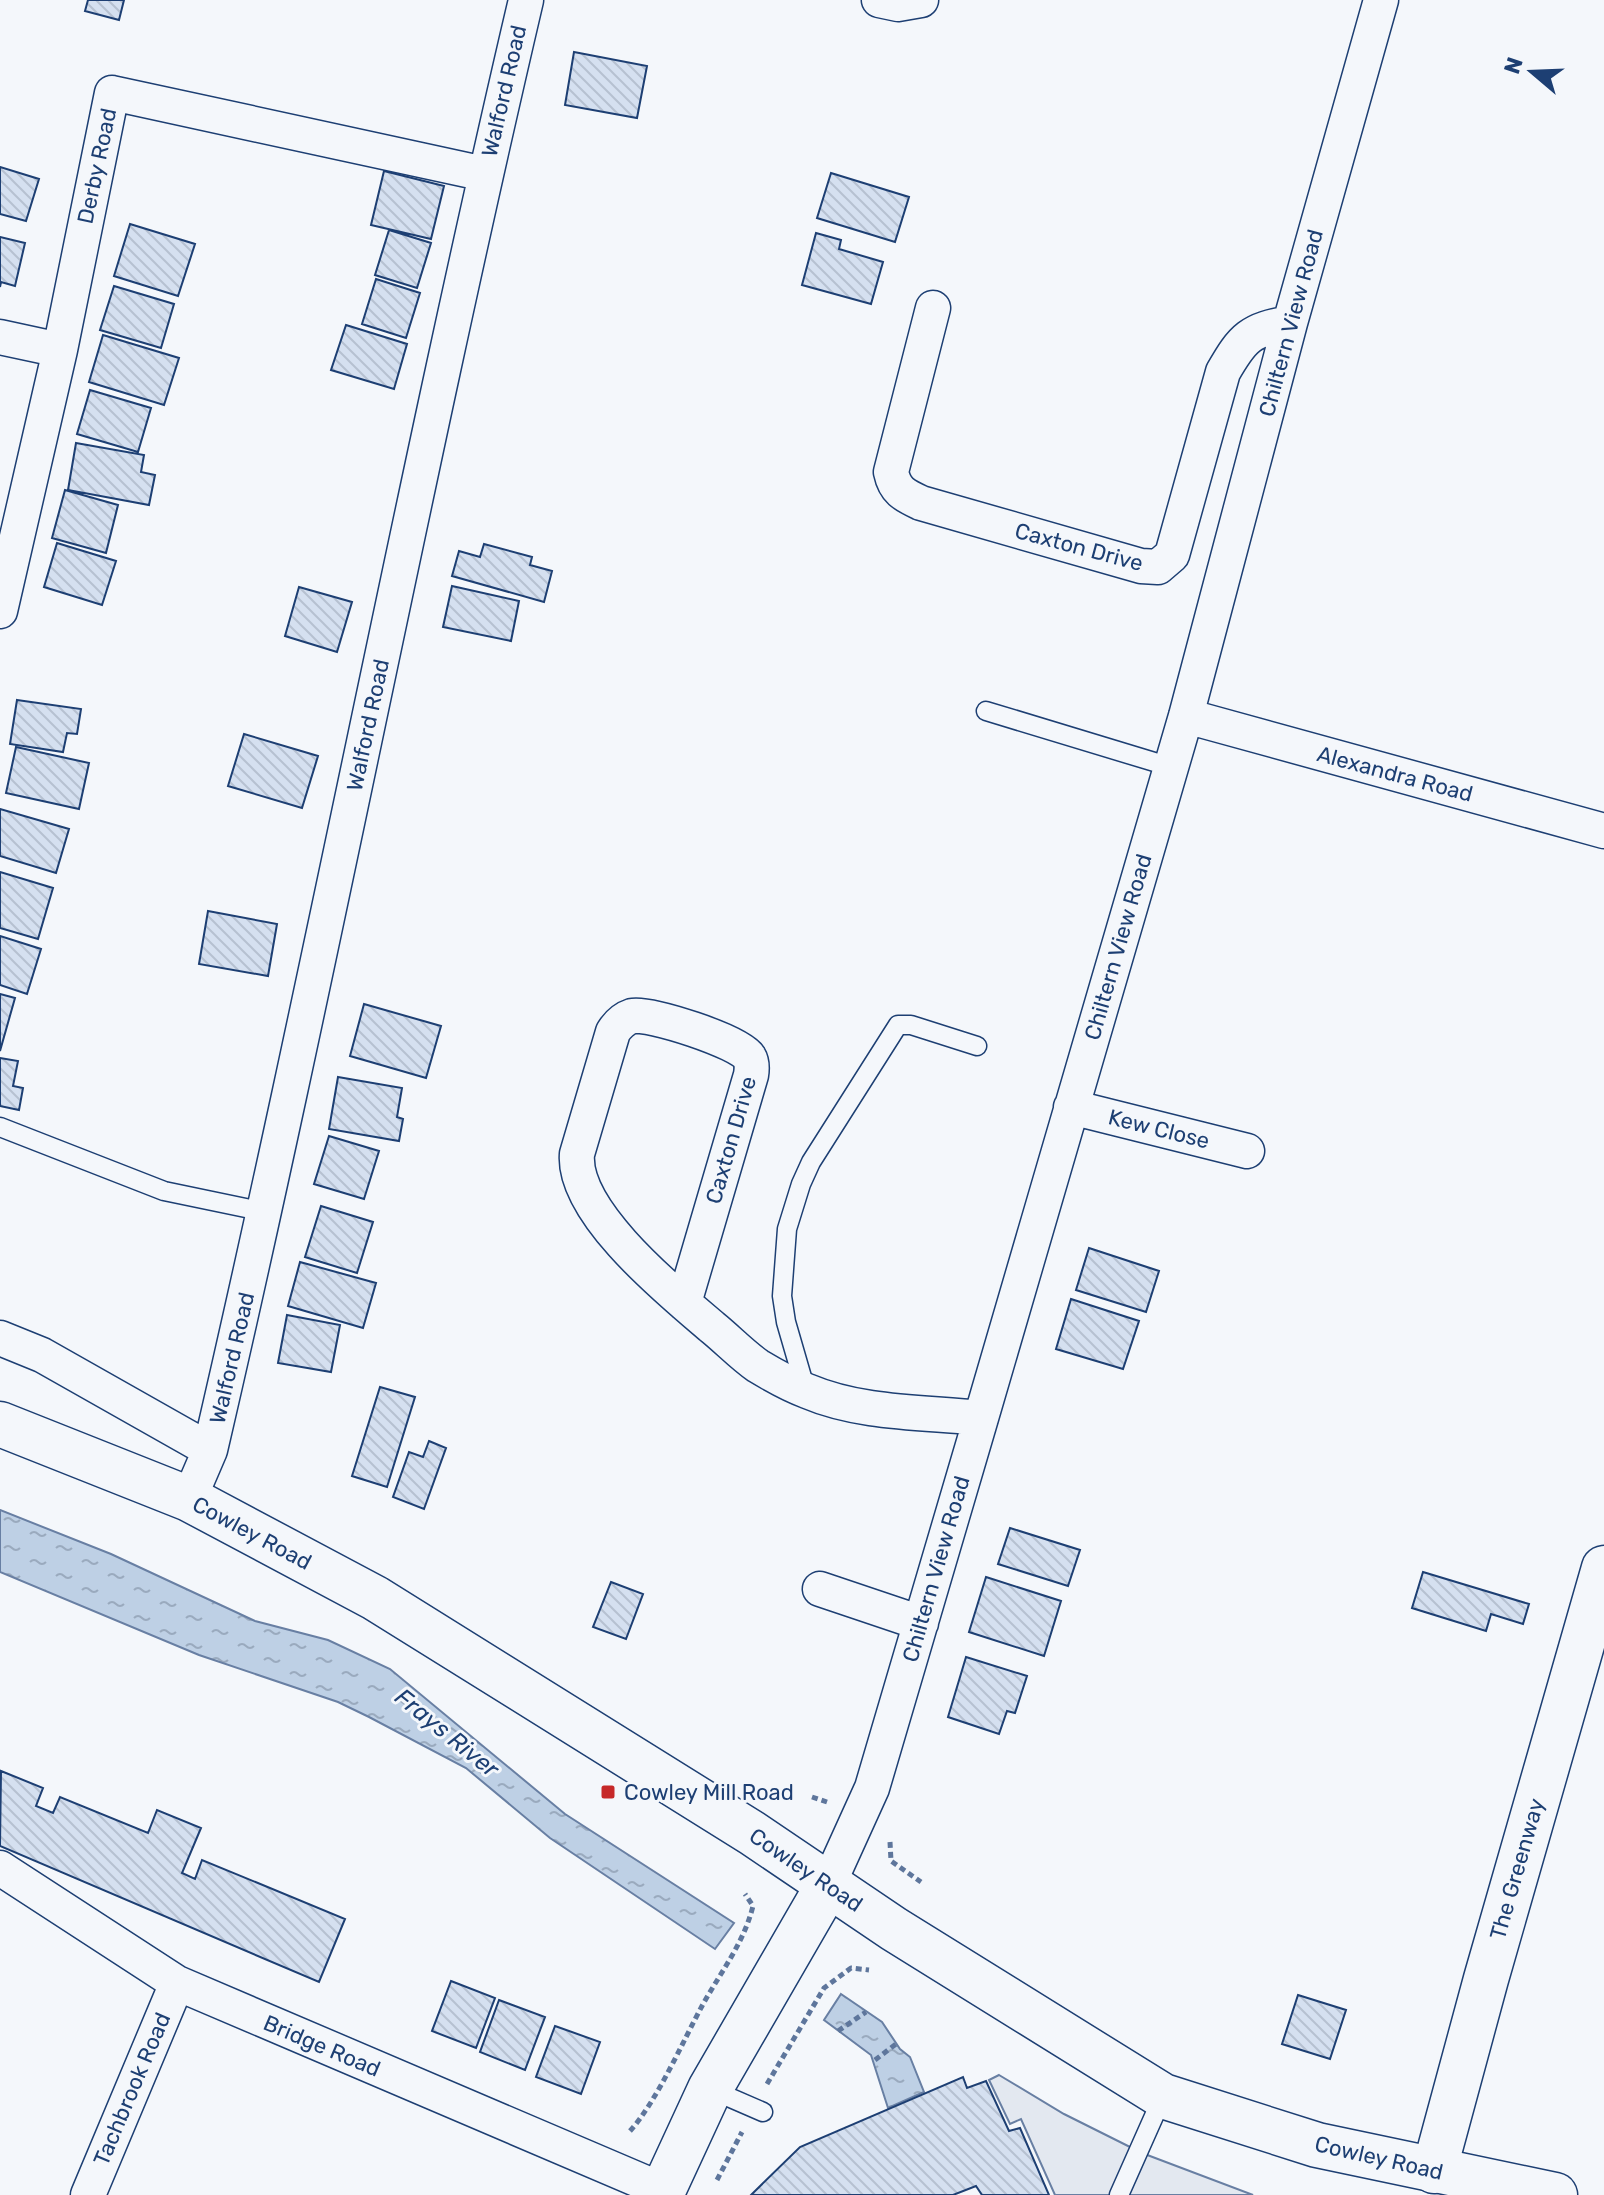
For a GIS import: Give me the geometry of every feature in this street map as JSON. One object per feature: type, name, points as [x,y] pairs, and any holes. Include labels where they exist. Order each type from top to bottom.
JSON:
[{"type":"main road","name":"Cowley Road","points":[[0,1424],[189,1499],[375,1598],[752,1833],[828,1885],[1163,2096],[1317,2145],[1555,2195]]},
{"type":"main road","name":"The Greenway","points":[[1434,2171],[1604,1568]]},
{"type":"main road","points":[[662,2192],[710,2089],[828,1885]]},
{"type":"street","name":"Walford Road","points":[[189,1499],[210,1450],[265,1212],[485,174],[526,0]]},
{"type":"street","points":[[879,0],[898,4],[921,0]]},
{"type":"street","name":"Chiltern View Road","points":[[828,1885],[872,1788],[921,1623],[1186,716],[1290,323],[1381,0]]},
{"type":"street","name":"Derby Road","points":[[0,611],[60,350],[112,93],[485,174]]},
{"type":"street","name":"Caxton Drive","points":[[933,308],[891,472],[894,486],[902,495],[921,503],[1141,566],[1158,567],[1172,555],[1223,372],[1238,344],[1262,327],[1290,323]]},
{"type":"street","points":[[0,337],[60,350]]},
{"type":"street","name":"Alexandra Road","points":[[1186,716],[1604,831]]},
{"type":"street","name":"Caxton Drive","points":[[684,1303],[751,1075],[751,1061],[747,1053],[726,1041],[652,1018],[634,1016],[621,1022],[613,1032],[576,1161],[585,1189],[613,1233],[646,1270],[684,1303],[758,1366],[806,1391],[838,1402],[873,1408],[981,1418]]},
{"type":"street","name":"Kew Close","points":[[1071,1107],[1247,1151]]},
{"type":"street","points":[[0,1338],[42,1355],[210,1450]]},
{"type":"street","points":[[820,1589],[921,1623]]},
{"type":"street","name":"Bridge Road","points":[[0,1868],[177,1983],[662,2192]]},
{"type":"street","name":"Tachbrook Road","points":[[88,2195],[177,1983]]},
{"type":"lane","points":[[986,711],[1171,767]]},
{"type":"lane","points":[[806,1391],[786,1322],[782,1275],[790,1218],[811,1162],[898,1025],[911,1025],[977,1046]]},
{"type":"lane","points":[[0,1127],[164,1191],[265,1212]]},
{"type":"lane","points":[[710,2089],[759,2110]]},
{"type":"lane","points":[[1119,2195],[1163,2096]]},
{"type":"path","points":[[891,1835],[891,1861],[921,1882]]},
{"type":"path","points":[[630,2131],[649,2104],[748,1929],[753,1906],[745,1894]]},
{"type":"path","points":[[716,2182],[759,2110],[824,1988],[851,1968],[869,1970]]},
{"type":"path","points":[[838,2031],[866,2012]]},
{"type":"path","points":[[875,2060],[896,2044]]},
{"type":"shaded area","points":[[999,2075],[1064,2114],[1142,2153],[1253,2195],[1055,2195],[1021,2119],[1010,2124],[989,2080]]},
{"type":"water","name":"Frays River","points":[[0,1510],[111,1554],[255,1621],[328,1640],[390,1669],[565,1814],[734,1923],[715,1949],[550,1838],[466,1768],[338,1702],[199,1655],[0,1572]]},
{"type":"water","points":[[841,1994],[882,2022],[900,2049],[910,2057],[924,2092],[888,2108],[871,2055],[824,2020]]},
{"type":"building","points":[[88,0],[124,0],[119,20],[85,11]]},
{"type":"building","points":[[574,52],[647,66],[637,118],[565,105]]},
{"type":"building","points":[[0,167],[39,179],[26,221],[0,214]]},
{"type":"building","points":[[384,171],[444,186],[431,239],[371,225]]},
{"type":"building","points":[[831,173],[909,197],[895,242],[817,218]]},
{"type":"building","points":[[130,224],[195,244],[178,296],[114,276]]},
{"type":"building","points":[[389,230],[431,243],[417,288],[375,275]]},
{"type":"building","points":[[816,233],[841,240],[839,249],[883,262],[871,304],[802,285]]},
{"type":"building","points":[[0,237],[25,243],[15,286],[1,282],[0,287]]},
{"type":"building","points":[[376,279],[420,293],[406,338],[362,324]]},
{"type":"building","points":[[114,286],[174,304],[161,348],[100,330]]},
{"type":"building","points":[[346,325],[407,344],[394,389],[331,370]]},
{"type":"building","points":[[103,335],[179,358],[164,405],[89,382]]},
{"type":"building","points":[[90,390],[151,408],[138,452],[77,434]]},
{"type":"building","points":[[76,443],[144,455],[141,472],[155,475],[149,505],[68,490]]},
{"type":"building","points":[[65,490],[118,505],[106,553],[52,538]]},
{"type":"building","points":[[57,543],[116,561],[102,605],[44,587]]},
{"type":"building","points":[[484,544],[532,557],[530,565],[552,571],[544,602],[452,576],[459,551],[480,557]]},
{"type":"building","points":[[452,586],[519,601],[511,641],[443,627]]},
{"type":"building","points":[[299,587],[352,602],[337,652],[285,636]]},
{"type":"building","points":[[17,700],[81,709],[77,734],[67,733],[63,752],[10,744]]},
{"type":"building","points":[[244,734],[318,756],[302,808],[228,786]]},
{"type":"building","points":[[16,747],[89,763],[79,809],[6,793]]},
{"type":"building","points":[[0,809],[69,829],[56,873],[0,856]]},
{"type":"building","points":[[0,872],[53,888],[38,939],[0,928]]},
{"type":"building","points":[[208,911],[277,924],[268,976],[199,964]]},
{"type":"building","points":[[0,936],[41,949],[27,994],[0,985]]},
{"type":"building","points":[[0,994],[15,998],[0,1051]]},
{"type":"building","points":[[364,1004],[441,1026],[426,1078],[350,1056]]},
{"type":"building","points":[[0,1058],[18,1061],[13,1086],[23,1088],[19,1110],[0,1106]]},
{"type":"building","points":[[338,1077],[402,1088],[397,1117],[403,1119],[399,1141],[329,1129]]},
{"type":"building","points":[[329,1136],[379,1151],[364,1199],[314,1184]]},
{"type":"building","points":[[321,1206],[373,1222],[357,1273],[305,1257]]},
{"type":"building","points":[[1089,1248],[1159,1271],[1146,1312],[1076,1290]]},
{"type":"building","points":[[300,1262],[376,1283],[363,1328],[288,1306]]},
{"type":"building","points":[[1071,1299],[1139,1321],[1123,1369],[1056,1349]]},
{"type":"building","points":[[287,1315],[340,1325],[331,1372],[278,1363]]},
{"type":"building","points":[[380,1387],[415,1397],[387,1487],[352,1476]]},
{"type":"building","points":[[429,1441],[446,1448],[424,1509],[393,1497],[409,1452],[423,1457]]},
{"type":"building","points":[[1010,1528],[1080,1550],[1068,1586],[998,1564]]},
{"type":"building","points":[[1423,1572],[1529,1604],[1523,1624],[1491,1614],[1486,1631],[1412,1608]]},
{"type":"building","points":[[986,1577],[1061,1601],[1044,1656],[969,1632]]},
{"type":"building","points":[[611,1582],[643,1594],[626,1639],[593,1627]]},
{"type":"building","points":[[966,1657],[1027,1676],[1015,1713],[1007,1711],[999,1734],[948,1717]]},
{"type":"building","points":[[1,1771],[43,1788],[36,1806],[53,1813],[60,1797],[148,1833],[157,1810],[201,1828],[182,1873],[195,1879],[202,1860],[345,1919],[319,1982],[0,1846]]},
{"type":"building","points":[[451,1981],[495,1998],[476,2048],[432,2031]]},
{"type":"building","points":[[1298,1995],[1346,2010],[1330,2059],[1282,2044]]},
{"type":"building","points":[[499,2000],[545,2017],[525,2070],[480,2052]]},
{"type":"building","points":[[555,2026],[600,2042],[581,2094],[536,2077]]},
{"type":"building","points":[[963,2077],[967,2088],[986,2081],[1009,2131],[1020,2128],[1049,2195],[982,2195],[976,2186],[953,2195],[751,2195],[800,2147]]},
{"type":"place","name":"Cowley Mill Road","points":[[608,1792]]}]
